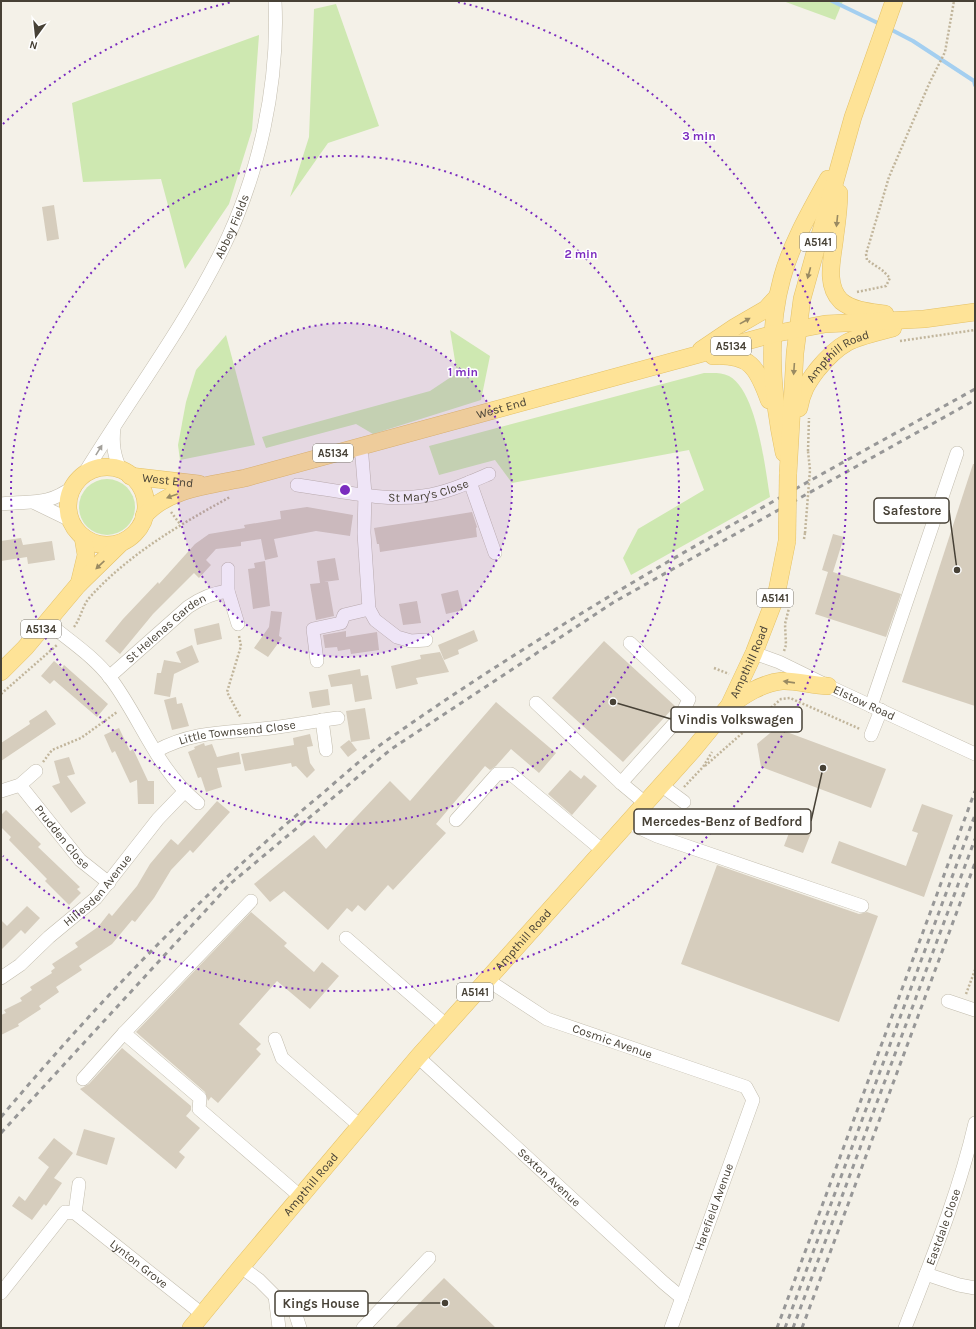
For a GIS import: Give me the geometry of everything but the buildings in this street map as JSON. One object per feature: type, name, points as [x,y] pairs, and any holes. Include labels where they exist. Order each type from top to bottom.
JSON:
[{"type":"main road","name":"A5141","points":[[797,330],[802,299],[842,155],[873,56],[894,1]]},
{"type":"main road","points":[[788,474],[779,428],[772,367],[773,334],[777,297],[791,254],[816,201],[842,155]]},
{"type":"main road","points":[[842,155],[831,273],[833,287],[842,301],[856,308],[924,319]]},
{"type":"main road","points":[[689,358],[735,326],[766,309],[777,297]]},
{"type":"main road","name":"Ampthill Road","points":[[191,1328],[418,1057],[692,751],[729,706],[754,653],[776,596],[787,541],[788,474],[797,330],[836,323],[924,319],[975,312]]},
{"type":"main road","name":"Ampthill Road","points":[[788,474],[801,396],[805,385],[828,356],[840,346],[856,338],[924,319]]},
{"type":"main road","name":"West End","points":[[144,516],[152,506],[161,500],[206,485],[245,478],[773,334],[797,330]]},
{"type":"main road","points":[[689,358],[735,356],[755,370],[762,381],[779,428]]},
{"type":"main road","name":"A5134","points":[[79,480],[101,468],[125,473]]},
{"type":"main road","points":[[125,473],[140,487],[143,493],[145,507],[144,516]]},
{"type":"main road","name":"West End","points":[[125,473],[206,485]]},
{"type":"main road","points":[[79,480],[68,503],[70,520],[83,537],[90,541],[105,545],[121,543]]},
{"type":"main road","name":"A5134","points":[[1,672],[47,622],[78,585],[109,567],[121,543],[133,535],[144,516]]},
{"type":"main road","name":"A5134","points":[[78,585],[86,555],[83,537]]},
{"type":"main road","points":[[729,706],[746,694],[764,686],[782,681],[828,686]]},
{"type":"street","name":"Abbey Fields","points":[[79,480],[200,291],[231,228],[255,162],[266,116],[274,54],[275,1]]},
{"type":"street","points":[[114,426],[114,455],[125,473]]},
{"type":"street","points":[[359,446],[365,494],[364,532],[369,609],[376,620],[397,637],[411,641],[426,640]]},
{"type":"street","points":[[871,733],[876,708],[957,453]]},
{"type":"street","name":"St Mary's Close","points":[[297,485],[395,498],[423,496],[457,488],[490,474]]},
{"type":"street","points":[[1,504],[35,503],[61,495],[79,480]]},
{"type":"street","points":[[470,482],[495,553]]},
{"type":"street","points":[[35,503],[70,520]]},
{"type":"street","points":[[228,569],[228,591],[238,624]]},
{"type":"street","name":"St Helenas Garden","points":[[109,677],[188,607],[202,598],[214,593],[228,591]]},
{"type":"street","points":[[317,661],[313,629],[341,623],[344,614],[369,609]]},
{"type":"street","points":[[47,622],[96,663],[109,677],[128,705],[166,771],[184,792],[198,803]]},
{"type":"street","points":[[621,782],[681,716],[689,699],[630,643]]},
{"type":"street","name":"Elstow Road","points":[[754,653],[779,662],[975,754]]},
{"type":"street","points":[[536,704],[644,803]]},
{"type":"street","name":"Little Townsend Close","points":[[156,752],[174,742],[199,735],[338,718]]},
{"type":"street","points":[[322,720],[326,750]]},
{"type":"street","points":[[1,791],[20,784],[36,771]]},
{"type":"street","points":[[456,820],[497,774],[512,774],[602,850]]},
{"type":"street","name":"Prudden Close","points":[[20,784],[80,860],[109,883]]},
{"type":"street","points":[[661,785],[684,802]]},
{"type":"street","name":"Hillesden Avenue","points":[[1,978],[20,965],[49,937],[96,898],[158,819],[184,792]]},
{"type":"street","points":[[628,822],[658,836],[862,906]]},
{"type":"street","points":[[83,1079],[124,1033],[251,901]]},
{"type":"street","points":[[346,938],[446,1025]]},
{"type":"street","name":"Cosmic Avenue","points":[[486,980],[547,1019],[746,1087]]},
{"type":"street","points":[[948,1001],[975,1010]]},
{"type":"street","points":[[124,1033],[200,1098],[199,1109],[301,1197]]},
{"type":"street","points":[[275,1039],[282,1058],[360,1126]]},
{"type":"street","name":"Sexton Avenue","points":[[418,1057],[682,1298]]},
{"type":"street","name":"Harefield Avenue","points":[[671,1328],[753,1100],[746,1087]]},
{"type":"street","name":"Eastdale Close","points":[[905,1328],[926,1274],[967,1158],[975,1123]]},
{"type":"street","points":[[1,1293],[65,1212],[75,1213],[79,1184]]},
{"type":"street","name":"Lynton Grove","points":[[75,1213],[202,1314]]},
{"type":"street","points":[[363,1328],[429,1258]]},
{"type":"street","points":[[241,1267],[294,1309],[300,1328]]},
{"type":"street","points":[[926,1274],[959,1285],[975,1288]]},
{"type":"street","points":[[276,1296],[279,1328]]},
{"type":"path","points":[[856,292],[886,286],[890,278],[882,270],[867,260],[866,254],[889,177],[929,84],[946,52],[954,1]]},
{"type":"path","points":[[895,342],[932,338],[975,330]]},
{"type":"path","points":[[805,533],[810,470],[808,451]]},
{"type":"path","points":[[1,694],[50,653],[65,638],[79,620],[81,611],[109,567],[142,550],[180,524],[231,497]]},
{"type":"path","points":[[161,500],[180,524]]},
{"type":"path","points":[[238,624],[241,646],[227,692],[230,701],[241,716],[240,730]]},
{"type":"path","points":[[703,767],[714,760],[781,699],[790,698],[855,728],[871,733]]},
{"type":"path","points":[[36,771],[52,750],[81,738],[128,705]]},
{"type":"path","points":[[962,1006],[975,970]]},
{"type":"green space","points":[[783,1],[843,1],[835,20]]},
{"type":"green space","points":[[336,4],[379,126],[328,143],[290,197],[309,137],[314,9]]},
{"type":"green space","points":[[259,35],[252,130],[229,204],[185,269],[161,179],[83,182],[72,103]]},
{"type":"green space","points":[[450,330],[490,356],[481,400],[373,434],[356,424],[266,448],[262,437],[430,391],[457,373]]},
{"type":"green space","points":[[226,335],[255,445],[180,460],[178,445],[186,402],[196,370]]},
{"type":"green space","points":[[704,373],[720,373],[729,376],[739,384],[747,397],[758,431],[770,497],[631,575],[623,558],[638,529],[704,490],[689,450],[512,483],[495,460],[439,475],[429,446]]},
{"type":"green space","points":[[101,479],[113,479],[123,483],[131,491],[135,501],[135,513],[131,523],[123,531],[113,535],[101,535],[91,531],[83,523],[79,513],[79,501],[83,491],[91,483]]},
{"type":"waterway","points":[[832,1],[882,25]]},
{"type":"waterway","points":[[888,28],[913,41],[974,81],[975,85]]},
{"type":"railway","points":[[1,1117],[37,1074],[152,950],[274,834],[373,750],[463,689],[606,598],[753,513],[975,389]]},
{"type":"railway","points":[[1,1133],[230,884],[390,750],[614,602],[975,400]]},
{"type":"railway","points":[[777,1328],[975,791]]},
{"type":"railway","points":[[785,1328],[975,815]]},
{"type":"railway","points":[[793,1328],[975,839]]},
{"type":"railway","points":[[802,1328],[975,863]]},
{"type":"place","name":"Safestore","points":[[957,570]]},
{"type":"place","name":"Vindis Volkswagen","points":[[613,702]]},
{"type":"place","name":"Mercedes-Benz of Bedford","points":[[823,768]]},
{"type":"place","name":"Kings House","points":[[445,1303]]}]
